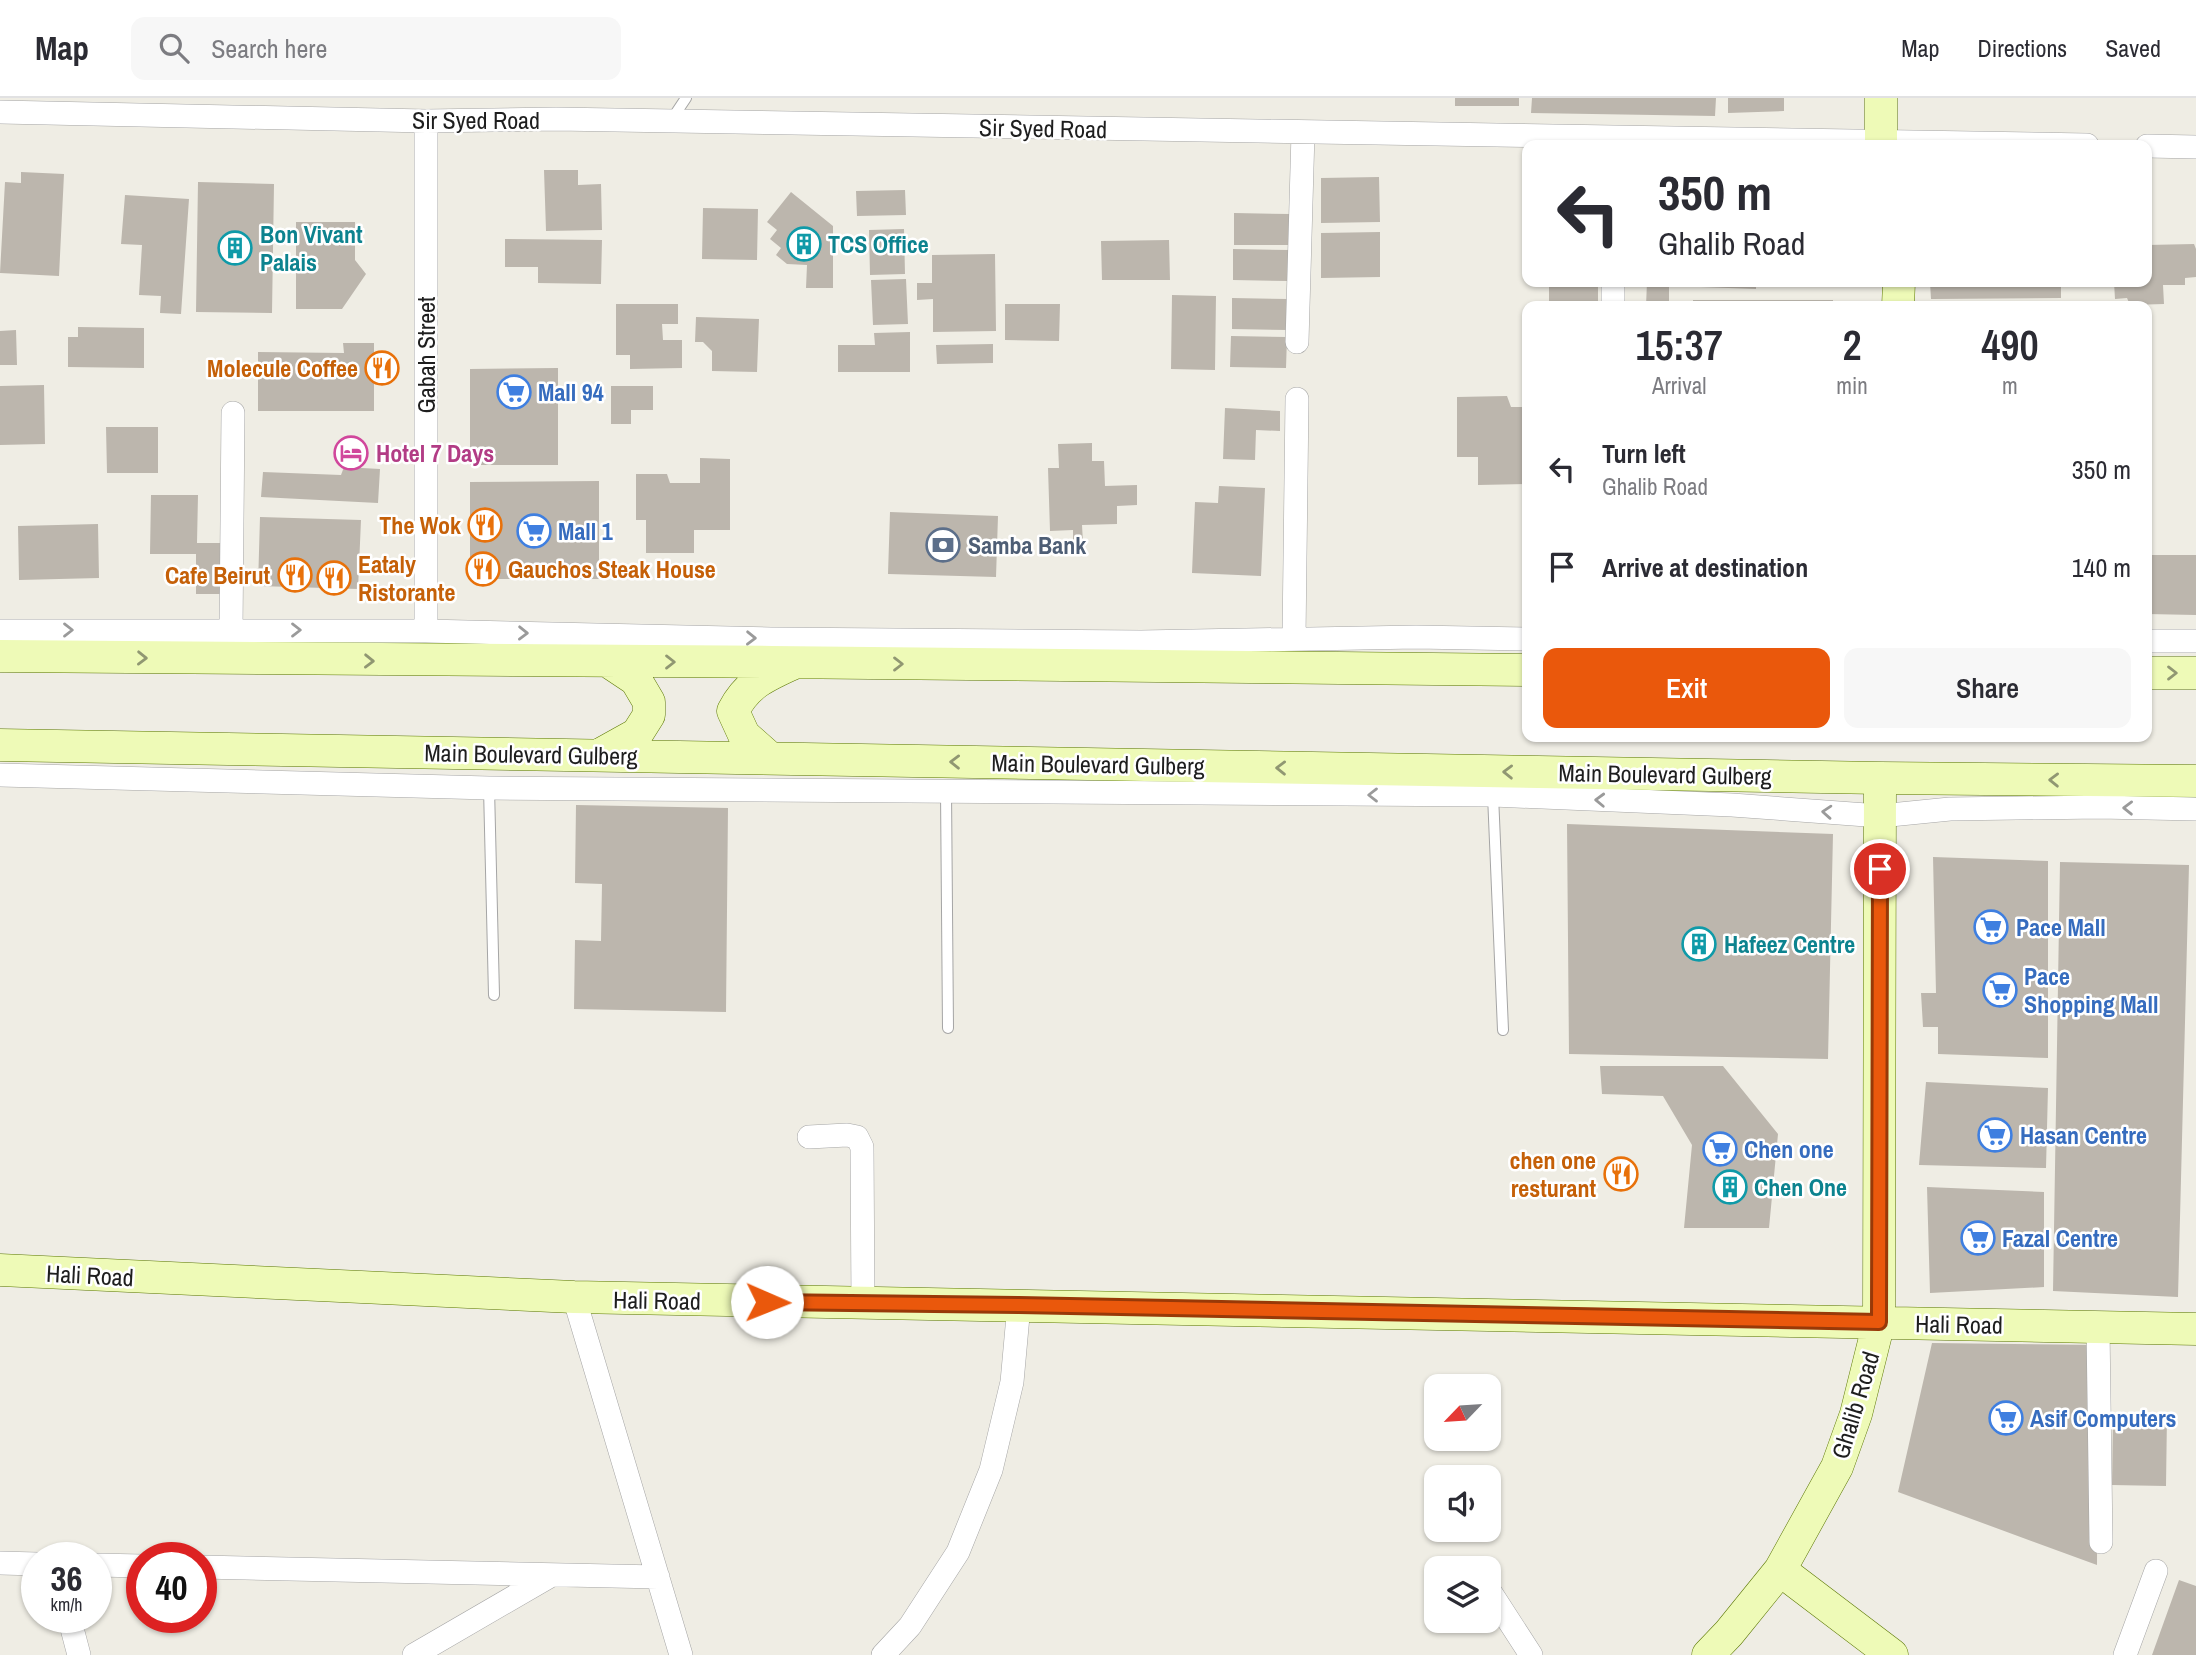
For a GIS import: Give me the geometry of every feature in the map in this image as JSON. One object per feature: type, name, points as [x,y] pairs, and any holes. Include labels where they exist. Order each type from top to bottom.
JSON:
[{"type":"main road","points":[[1881,98],[1889,140]]},
{"type":"main road","points":[[1891,140],[1900,98]]},
{"type":"main road","points":[[0,656],[1522,670]]},
{"type":"main road","points":[[599,755],[637,734],[649,715],[649,702],[636,680],[609,662]]},
{"type":"main road","points":[[770,758],[744,735],[733,711],[742,694],[764,678],[794,663]]},
{"type":"main road","points":[[2152,673],[2196,673]]},
{"type":"main road","name":"Main Boulevard Gulberg","points":[[0,745],[1880,778],[2196,781]]},
{"type":"main road","name":"Ghalib Road","points":[[1707,1655],[1729,1633],[1780,1570],[1837,1468],[1856,1414],[1879,1322],[1880,778]]},
{"type":"main road","name":"Hali Road","points":[[0,1270],[574,1297],[2196,1329]]},
{"type":"main road","points":[[1780,1570],[1892,1655]]},
{"type":"street","name":"Sir Syed Road","points":[[0,112],[272,107],[426,121],[556,119],[1545,140]]},
{"type":"street","name":"Gabah Street","points":[[426,121],[426,631]]},
{"type":"street","points":[[1297,342],[1303,133]]},
{"type":"street","points":[[2152,146],[2196,147]]},
{"type":"street","points":[[1294,638],[1297,399]]},
{"type":"street","points":[[231,630],[233,414]]},
{"type":"street","points":[[0,631],[426,631],[799,639],[1141,642],[1416,637],[1522,639]]},
{"type":"street","points":[[2152,640],[2196,641]]},
{"type":"street","points":[[0,775],[489,788],[1493,795],[1732,805],[1880,816],[1950,809],[2196,809]]},
{"type":"street","points":[[809,1137],[857,1137],[862,1147],[863,1304]]},
{"type":"street","points":[[574,1297],[681,1655]]},
{"type":"street","points":[[883,1655],[910,1626],[958,1552],[991,1470],[1012,1382],[1019,1305]]},
{"type":"street","points":[[2098,1328],[2101,1542]]},
{"type":"street","points":[[0,1563],[21,1564]]},
{"type":"street","points":[[217,1567],[658,1577]]},
{"type":"street","points":[[2125,1655],[2156,1571]]},
{"type":"street","points":[[414,1655],[552,1575]]},
{"type":"street","points":[[1501,1609],[1531,1655]]},
{"type":"street","points":[[73,1633],[79,1655]]},
{"type":"lane","points":[[670,121],[686,98]]},
{"type":"lane","points":[[489,788],[494,995]]},
{"type":"lane","points":[[946,791],[948,1028]]},
{"type":"lane","points":[[1493,795],[1503,1030]]},
{"type":"building","points":[[1455,98],[1519,98],[1519,106],[1455,106]]},
{"type":"building","points":[[1532,98],[1716,98],[1715,116],[1531,113]]},
{"type":"building","points":[[1728,98],[1784,98],[1784,111],[1728,113]]},
{"type":"building","points":[[544,170],[578,170],[578,185],[601,184],[602,230],[546,231]]},
{"type":"building","points":[[21,172],[64,174],[59,276],[0,273],[5,182],[21,183]]},
{"type":"building","points":[[1379,177],[1380,222],[1321,223],[1321,178]]},
{"type":"building","name":"Bon Vivant Palais","points":[[198,182],[274,184],[272,313],[196,312]]},
{"type":"building","points":[[905,190],[906,215],[857,216],[856,191]]},
{"type":"building","name":"TCS Office","points":[[791,192],[833,226],[833,288],[806,288],[807,265],[787,264],[776,255],[781,248],[770,239],[777,230],[767,222]]},
{"type":"building","points":[[125,195],[189,199],[181,314],[160,313],[161,296],[139,295],[142,245],[121,244]]},
{"type":"building","points":[[703,208],[758,209],[757,260],[702,259]]},
{"type":"building","points":[[1234,213],[1290,214],[1290,245],[1234,245]]},
{"type":"building","points":[[296,222],[355,222],[355,260],[366,274],[342,309],[296,309]]},
{"type":"building","points":[[904,229],[905,274],[870,275],[869,230]]},
{"type":"building","points":[[1380,232],[1380,277],[1321,278],[1321,233]]},
{"type":"building","points":[[505,239],[602,240],[601,284],[538,283],[538,267],[505,267]]},
{"type":"building","points":[[1169,240],[1170,280],[1102,280],[1101,241]]},
{"type":"building","points":[[2194,244],[2196,277],[2185,278],[2185,285],[2163,285],[2164,304],[2128,301],[2127,298],[2115,299],[2114,287],[2152,287],[2152,245]]},
{"type":"building","points":[[1233,249],[1290,250],[1289,281],[1233,280]]},
{"type":"building","points":[[995,254],[996,331],[933,332],[933,299],[917,300],[917,283],[932,283],[932,255]]},
{"type":"building","points":[[906,279],[908,324],[873,325],[871,280]]},
{"type":"building","points":[[1549,287],[1598,287],[1598,301],[1549,301]]},
{"type":"building","points":[[1647,287],[1669,287],[1669,301],[1646,301]]},
{"type":"building","points":[[1701,287],[1756,287],[1756,289]]},
{"type":"building","points":[[1930,287],[2061,287],[2061,298],[1931,299]]},
{"type":"building","points":[[1172,295],[1216,296],[1215,370],[1171,369]]},
{"type":"building","points":[[1232,298],[1288,299],[1288,330],[1232,329]]},
{"type":"building","points":[[1693,300],[1833,300],[1833,301]]},
{"type":"building","points":[[616,304],[678,304],[678,324],[662,324],[663,340],[682,340],[682,368],[630,369],[630,355],[616,355]]},
{"type":"building","points":[[1005,304],[1060,304],[1059,341],[1005,340]]},
{"type":"building","points":[[696,317],[759,319],[757,372],[712,371],[712,351],[703,342],[695,342]]},
{"type":"building","points":[[78,327],[144,328],[144,368],[68,367],[68,337],[78,337]]},
{"type":"building","points":[[16,330],[17,365],[0,365],[0,331]]},
{"type":"building","points":[[910,332],[910,372],[838,372],[838,345],[875,345],[874,333]]},
{"type":"building","points":[[1231,336],[1287,337],[1286,368],[1230,367]]},
{"type":"building","points":[[343,343],[374,343],[374,411],[258,411],[258,352],[344,353]]},
{"type":"building","points":[[993,344],[993,363],[937,364],[936,345]]},
{"type":"building","name":"Mall 94","points":[[558,368],[558,465],[470,465],[470,369]]},
{"type":"building","points":[[44,385],[45,444],[0,445],[0,386]]},
{"type":"building","points":[[611,386],[653,386],[653,410],[631,410],[631,424],[611,424]]},
{"type":"building","points":[[1507,396],[1511,407],[1522,407],[1522,484],[1478,485],[1478,457],[1457,457],[1457,397]]},
{"type":"building","points":[[1225,408],[1280,411],[1280,431],[1256,430],[1255,460],[1223,459]]},
{"type":"building","points":[[106,427],[158,427],[158,473],[107,473]]},
{"type":"building","points":[[1092,443],[1092,461],[1104,461],[1105,486],[1137,485],[1137,505],[1117,506],[1117,524],[1082,525],[1083,543],[1073,543],[1073,530],[1050,531],[1048,468],[1059,468],[1058,444]]},
{"type":"building","points":[[700,458],[730,459],[730,530],[694,530],[694,553],[646,553],[646,520],[636,520],[636,474],[667,474],[670,483],[700,483]]},
{"type":"building","points":[[344,467],[380,469],[378,503],[261,497],[263,472],[341,475]]},
{"type":"building","name":"Mall 1","points":[[599,481],[599,579],[470,579],[470,482]]},
{"type":"building","points":[[1219,486],[1265,488],[1261,576],[1192,573],[1195,502],[1218,503]]},
{"type":"building","points":[[151,495],[198,495],[197,543],[226,543],[225,594],[196,594],[196,554],[150,554]]},
{"type":"building","name":"Samba Bank","points":[[890,512],[998,516],[996,577],[888,574]]},
{"type":"building","points":[[260,517],[361,520],[358,589],[258,586]]},
{"type":"building","points":[[98,524],[99,578],[19,580],[18,526]]},
{"type":"building","points":[[2152,555],[2196,555],[2196,615],[2152,614]]},
{"type":"building","points":[[576,805],[728,808],[726,1012],[574,1009],[575,940],[601,941],[602,884],[575,883]]},
{"type":"building","name":"Hafeez Centre","points":[[1567,824],[1833,834],[1828,1059],[1569,1054]]},
{"type":"building","name":"Pace Mall","points":[[1933,857],[2048,861],[2048,1058],[1938,1054],[1938,1027],[1923,1027],[1921,993],[1936,993]]},
{"type":"building","points":[[2060,862],[2189,865],[2178,1297],[2053,1291]]},
{"type":"building","name":"Chen One","points":[[1600,1066],[1723,1066],[1778,1134],[1769,1228],[1684,1228],[1692,1145],[1663,1096],[1602,1094]]},
{"type":"building","points":[[1926,1082],[2048,1088],[2046,1168],[1919,1165]]},
{"type":"building","points":[[1927,1187],[2044,1192],[2044,1287],[1930,1293]]},
{"type":"building","name":"Asif Computers","points":[[1932,1343],[2098,1345],[2097,1565],[1898,1492]]},
{"type":"building","points":[[2113,1414],[2167,1415],[2166,1486],[2112,1485]]},
{"type":"building","points":[[2179,1580],[2196,1586],[2196,1655],[2152,1655]]},
{"type":"place","name":"TCS Office","points":[[804,244]]},
{"type":"place","name":"Bon Vivant Palais","points":[[235,248]]},
{"type":"place","name":"Molecule Coffee","points":[[382,368]]},
{"type":"place","name":"Mall 94","points":[[514,392]]},
{"type":"place","name":"Hotel 7 Days","points":[[351,453]]},
{"type":"place","name":"The Wok","points":[[485,525]]},
{"type":"place","name":"Mall 1","points":[[534,531]]},
{"type":"place","name":"Samba Bank","points":[[943,545]]},
{"type":"place","name":"Gauchos Steak House","points":[[483,569]]},
{"type":"place","name":"Cafe Beirut","points":[[295,575]]},
{"type":"place","name":"Eataly Ristorante","points":[[334,578]]},
{"type":"place","name":"Pace Mall","points":[[1991,927]]},
{"type":"place","name":"Hafeez Centre","points":[[1699,944]]},
{"type":"place","name":"Pace Shopping Mall","points":[[2000,990]]},
{"type":"place","name":"Hasan Centre","points":[[1995,1135]]},
{"type":"place","name":"Chen one","points":[[1720,1149]]},
{"type":"place","name":"chen one resturant","points":[[1621,1174]]},
{"type":"place","name":"Chen One","points":[[1730,1187]]},
{"type":"place","name":"Fazal Centre","points":[[1978,1238]]},
{"type":"place","name":"Asif Computers","points":[[2006,1418]]},
{"type":"route","points":[[767,1302],[1879,1322],[1880,869]]}]
